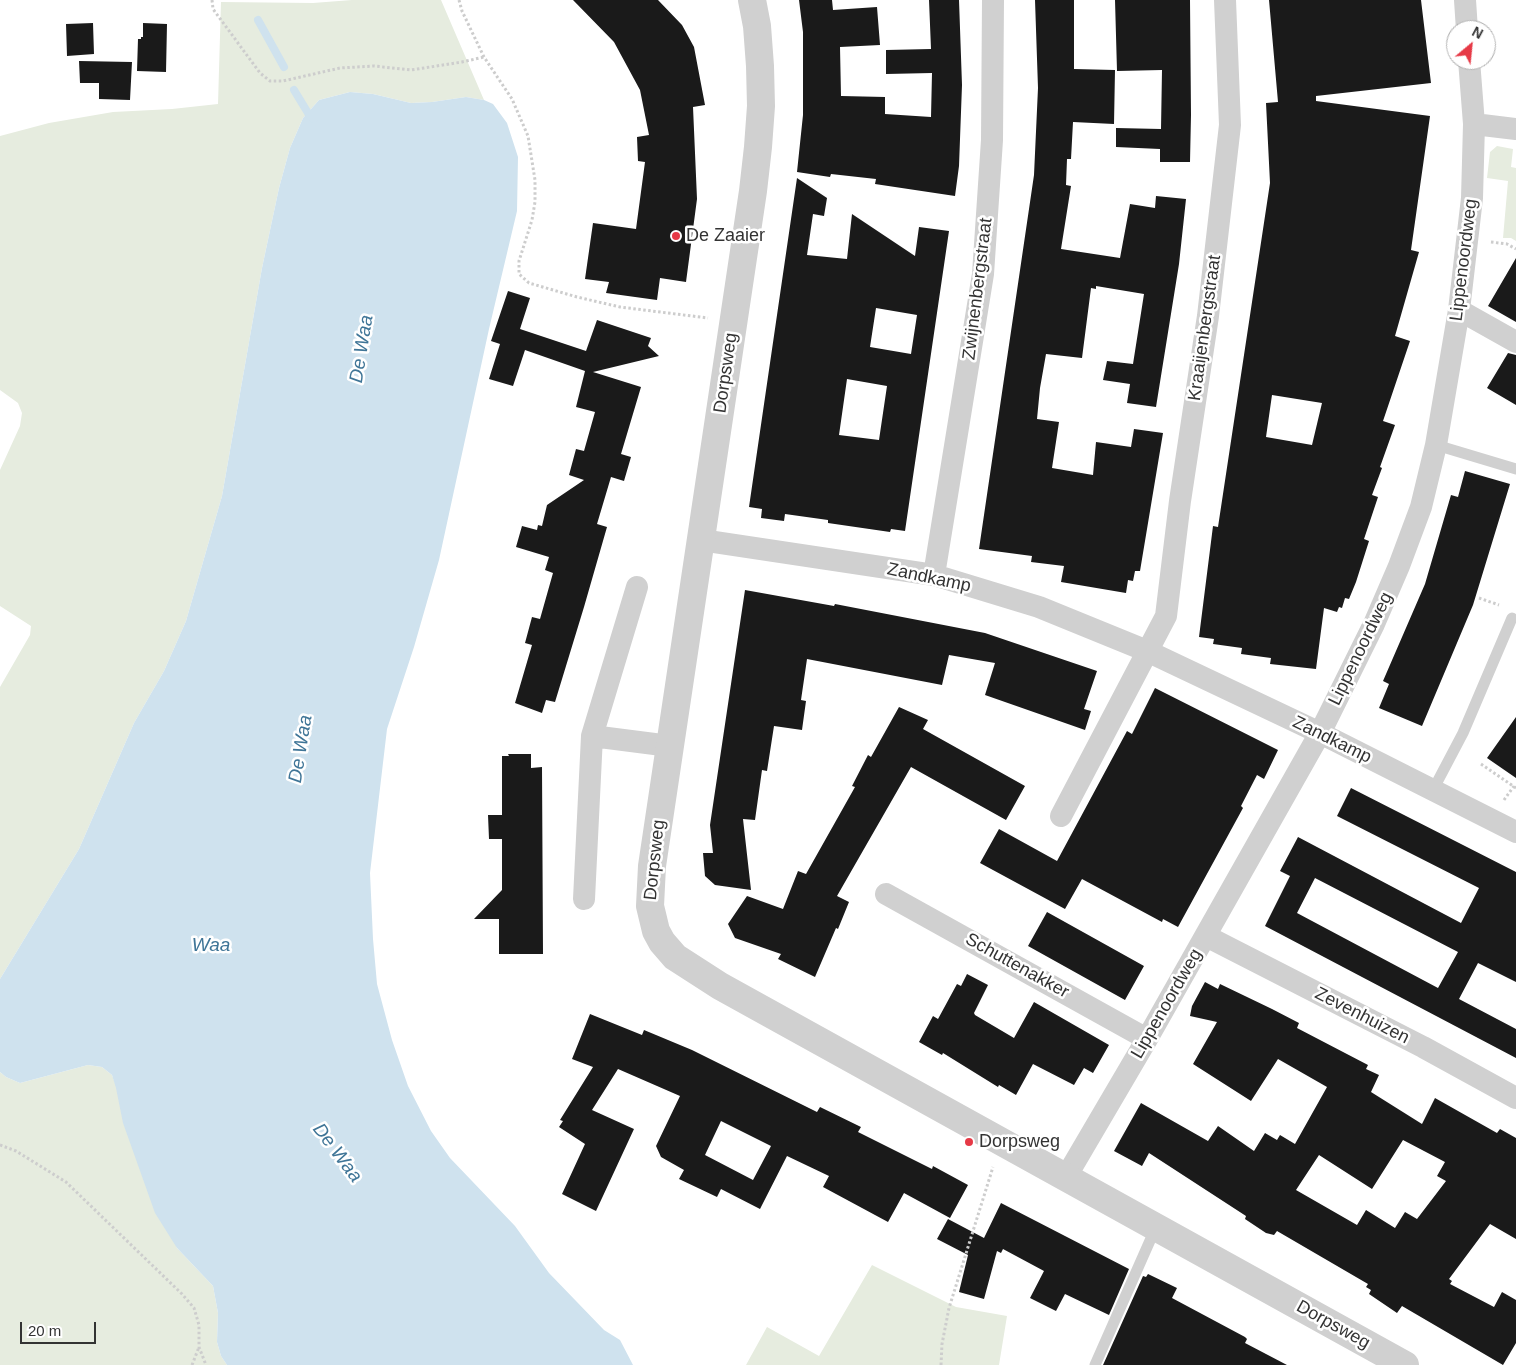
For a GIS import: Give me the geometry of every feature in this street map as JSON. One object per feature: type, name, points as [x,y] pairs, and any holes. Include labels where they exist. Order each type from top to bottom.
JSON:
[{"type":"street","name":"Dorpsweg","points":[[752,0],[759,47],[761,86],[760,119],[753,191],[652,866],[650,912],[654,926],[662,942],[670,952],[687,966],[720,986],[1405,1365]]},
{"type":"street","name":"Zwijnenbergstraat","points":[[934,575],[984,274],[992,140],[993,0]]},
{"type":"street","name":"Kraaijenbergstraat","points":[[1147,651],[1166,616],[1181,491],[1208,316],[1230,125],[1225,0]]},
{"type":"street","points":[[1465,0],[1466,20]]},
{"type":"street","name":"Lippenoordweg","points":[[1066,1177],[1148,1039],[1320,733],[1374,624],[1400,566],[1421,507],[1436,445],[1459,310],[1472,198],[1474,124],[1470,70]]},
{"type":"street","points":[[1474,124],[1516,129]]},
{"type":"street","points":[[1459,310],[1516,342]]},
{"type":"street","name":"Zandkamp","points":[[701,540],[934,575],[1039,607],[1147,651],[1320,733],[1516,832]]},
{"type":"street","points":[[584,898],[592,736],[637,588]]},
{"type":"street","points":[[1061,816],[1147,651]]},
{"type":"street","points":[[592,736],[670,746]]},
{"type":"street","name":"Schuttenakker","points":[[886,894],[1148,1039]]},
{"type":"street","name":"Zevenhuizen","points":[[1206,936],[1423,1047],[1516,1098]]},
{"type":"lane","points":[[1436,445],[1516,469]]},
{"type":"lane","points":[[1433,790],[1463,733],[1512,618]]},
{"type":"lane","points":[[1095,1365],[1156,1227]]},
{"type":"path","points":[[212,0],[213,9],[218,17],[260,73],[270,81],[283,81],[340,68],[374,66],[412,70],[484,57]]},
{"type":"path","points":[[459,0],[484,57],[512,99],[528,136],[535,180],[535,202],[532,220],[519,261],[518,274],[529,283],[620,307],[733,321]]},
{"type":"path","points":[[1481,764],[1516,788]]},
{"type":"path","points":[[0,1145],[16,1151],[66,1182],[182,1294],[194,1308],[199,1325],[199,1347],[192,1365]]},
{"type":"path","points":[[941,1365],[942,1344],[949,1308],[993,1167],[1006,1145]]},
{"type":"path","points":[[199,1347],[206,1365]]},
{"type":"shaded area","points":[[352,0],[441,0],[484,100],[466,97],[411,103],[373,94],[350,92],[319,100],[303,118],[290,148],[279,188],[262,268],[222,496],[186,621],[164,671],[134,723],[79,849],[0,979],[0,687],[30,635],[31,626],[0,606],[0,470],[20,426],[22,413],[18,403],[0,390],[0,136],[49,123],[113,112],[218,104],[221,2],[313,3]]},
{"type":"shaded area","points":[[1497,146],[1513,149],[1511,167],[1516,168],[1516,241],[1511,238],[1503,238],[1508,181],[1487,178],[1490,152]]},
{"type":"shaded area","points":[[88,1065],[102,1067],[112,1075],[177,1248],[213,1286],[218,1313],[217,1342],[221,1356],[227,1365],[0,1365],[0,1072],[20,1083]]},
{"type":"shaded area","points":[[872,1265],[956,1307],[1007,1316],[999,1365],[746,1365],[767,1327],[819,1356]]},
{"type":"water","name":"Waa","points":[[350,92],[373,94],[411,103],[466,97],[484,100],[493,104],[507,123],[518,157],[517,211],[489,329],[439,560],[414,647],[387,729],[370,873],[377,984],[392,1040],[408,1086],[431,1131],[450,1158],[515,1226],[549,1273],[604,1330],[620,1340],[633,1365],[227,1365],[221,1356],[217,1342],[218,1313],[213,1286],[177,1248],[155,1213],[123,1123],[112,1075],[102,1067],[88,1065],[20,1083],[0,1072],[0,979],[79,849],[134,723],[164,671],[186,621],[222,496],[262,268],[279,188],[290,148],[303,118],[319,100]]},
{"type":"building","points":[[573,0],[658,0],[682,25],[694,47],[705,105],[693,107],[697,199],[686,282],[660,278],[657,300],[606,293],[609,282],[585,279],[593,223],[636,229],[645,162],[638,161],[637,137],[649,135],[640,90],[614,42]]},
{"type":"building","points":[[799,0],[832,0],[833,10],[877,7],[880,45],[840,47],[841,96],[885,97],[885,114],[931,117],[932,73],[886,74],[886,50],[931,49],[929,0],[959,0],[962,85],[959,166],[955,196],[875,184],[876,179],[831,174],[830,177],[797,172],[803,115],[803,32]]},
{"type":"building","points":[[1035,0],[1074,0],[1074,69],[1115,70],[1114,124],[1073,122],[1071,159],[1067,159],[1066,185],[1071,186],[1061,249],[1120,258],[1130,204],[1155,208],[1156,196],[1186,199],[1179,264],[1156,407],[1127,403],[1130,384],[1103,380],[1107,361],[1133,364],[1144,294],[1096,286],[1096,289],[1091,288],[1082,358],[1046,354],[1040,388],[1037,419],[1059,422],[1052,468],[1093,475],[1096,442],[1131,447],[1134,429],[1163,433],[1140,571],[1135,571],[1133,581],[1128,580],[1126,593],[1061,582],[1064,566],[1031,562],[1032,556],[979,549],[1034,175],[1038,88]]},
{"type":"building","points":[[1115,0],[1190,0],[1190,162],[1160,162],[1160,149],[1116,147],[1116,128],[1161,129],[1162,70],[1117,71]]},
{"type":"building","points":[[1269,0],[1421,0],[1431,83],[1316,96],[1316,101],[1430,116],[1411,250],[1419,252],[1395,336],[1410,341],[1383,421],[1395,425],[1372,495],[1378,497],[1364,539],[1369,541],[1356,582],[1349,599],[1345,598],[1342,608],[1339,607],[1337,612],[1324,608],[1316,669],[1270,664],[1271,658],[1241,654],[1242,648],[1213,644],[1214,639],[1199,637],[1213,526],[1218,527],[1270,183],[1266,103],[1278,102]],"holes":[[[1272,395],[1322,403],[1312,445],[1266,437]]]},
{"type":"building","points":[[93,23],[94,54],[67,56],[66,24]]},
{"type":"building","points":[[143,23],[167,24],[166,72],[137,71],[138,39],[143,37]]},
{"type":"building","points":[[79,61],[132,62],[130,100],[99,99],[99,83],[80,83]]},
{"type":"building","points":[[797,178],[827,198],[824,216],[813,214],[807,255],[847,259],[852,214],[915,256],[919,227],[949,231],[905,531],[891,529],[890,532],[828,523],[828,520],[785,514],[784,521],[761,518],[762,509],[749,507]],"holes":[[[876,308],[917,315],[911,354],[870,347]],[[847,379],[887,386],[879,440],[839,435]]]},
{"type":"building","points":[[1516,258],[1516,322],[1488,306]]},
{"type":"building","points":[[508,291],[530,298],[520,329],[586,351],[597,320],[651,338],[648,346],[659,356],[593,372],[641,387],[621,454],[631,457],[624,481],[611,477],[597,524],[607,527],[584,607],[555,702],[546,700],[542,713],[515,703],[532,645],[525,643],[532,617],[540,619],[553,573],[545,570],[549,557],[516,547],[522,526],[537,530],[538,525],[542,526],[547,505],[584,480],[569,475],[576,449],[584,451],[595,412],[576,407],[585,371],[525,350],[513,386],[489,379],[500,344],[491,341]]},
{"type":"building","points":[[1508,353],[1516,355],[1516,405],[1487,388]]},
{"type":"building","points":[[1465,471],[1510,484],[1473,605],[1422,726],[1379,708],[1389,684],[1383,681],[1425,584],[1451,495],[1458,497]]},
{"type":"building","points":[[745,590],[834,606],[835,604],[985,633],[1097,671],[1084,709],[1091,711],[1085,730],[985,695],[995,663],[949,655],[942,685],[807,659],[801,700],[806,701],[802,730],[774,726],[767,771],[762,770],[755,820],[743,819],[751,890],[715,885],[705,876],[703,853],[713,853],[710,825]]},
{"type":"building","points":[[1155,688],[1278,750],[1264,779],[1257,775],[1241,806],[1243,808],[1178,927],[1163,919],[1162,922],[1082,879],[1065,909],[980,863],[999,829],[1057,861],[1127,731],[1132,734]]},
{"type":"building","points":[[899,707],[928,720],[923,729],[1025,786],[1006,820],[911,767],[837,896],[849,902],[815,977],[778,959],[781,954],[735,938],[728,924],[747,896],[783,909],[798,871],[806,874],[855,787],[852,786],[868,755],[871,757]]},
{"type":"building","points":[[1516,717],[1516,778],[1487,758]]},
{"type":"building","points":[[508,754],[531,754],[531,768],[542,767],[543,954],[499,954],[499,919],[474,919],[502,890],[502,839],[489,839],[488,815],[502,815],[502,756],[509,756]]},
{"type":"building","points":[[1351,788],[1516,872],[1516,982],[1478,963],[1459,999],[1516,1029],[1516,1058],[1265,926],[1290,876],[1280,871],[1298,837],[1461,923],[1479,888],[1337,816]],"holes":[[[1315,878],[1458,952],[1438,988],[1297,913]]]},
{"type":"building","points":[[1047,912],[1144,966],[1125,1000],[1028,946]]},
{"type":"building","points":[[967,974],[988,985],[974,1013],[975,1015],[1014,1038],[1034,1002],[1109,1045],[1093,1073],[1084,1068],[1074,1085],[1033,1064],[1016,1095],[999,1085],[998,1087],[943,1053],[942,1055],[919,1042],[933,1016],[938,1019],[957,984],[961,986]]},
{"type":"building","points":[[1205,982],[1218,989],[1220,984],[1299,1023],[1297,1028],[1368,1065],[1366,1069],[1379,1075],[1371,1092],[1422,1124],[1435,1098],[1497,1133],[1500,1129],[1516,1138],[1516,1239],[1490,1224],[1449,1279],[1452,1281],[1450,1284],[1494,1307],[1502,1292],[1516,1300],[1516,1343],[1503,1365],[1402,1306],[1397,1313],[1369,1294],[1371,1290],[1366,1287],[1368,1284],[1277,1231],[1274,1235],[1266,1233],[1245,1219],[1246,1216],[1149,1153],[1142,1166],[1114,1151],[1141,1103],[1208,1141],[1218,1126],[1254,1151],[1265,1133],[1277,1140],[1280,1135],[1295,1144],[1327,1087],[1278,1059],[1251,1101],[1193,1064],[1217,1022],[1190,1016],[1192,1006]],"holes":[[[1403,1140],[1445,1162],[1437,1176],[1446,1181],[1417,1219],[1405,1212],[1395,1228],[1366,1210],[1357,1225],[1296,1190],[1319,1155],[1372,1189]]]},
{"type":"building","points":[[590,1014],[642,1035],[644,1030],[692,1050],[817,1112],[820,1107],[861,1127],[858,1132],[932,1169],[933,1166],[968,1185],[950,1218],[904,1193],[888,1222],[823,1187],[829,1176],[787,1156],[760,1209],[721,1189],[717,1197],[679,1179],[684,1170],[661,1157],[656,1146],[680,1096],[618,1069],[592,1110],[634,1129],[596,1211],[562,1194],[585,1144],[559,1127],[563,1121],[560,1120],[593,1067],[572,1059]],"holes":[[[721,1121],[771,1146],[753,1180],[705,1155]]]},
{"type":"building","points":[[1001,1203],[1129,1269],[1109,1315],[1065,1294],[1056,1311],[1030,1298],[1044,1271],[1003,1249],[1001,1253],[997,1251],[984,1299],[959,1292],[968,1255],[937,1239],[948,1219],[984,1238]]},
{"type":"building","points":[[1148,1274],[1177,1288],[1172,1298],[1245,1337],[1247,1339],[1245,1343],[1287,1365],[1103,1365],[1143,1276],[1146,1277]]},
{"type":"waterway","name":"De Waa","points":[[258,20],[284,67]]},
{"type":"waterway","name":"De Waa","points":[[294,90],[308,113],[314,119]]},
{"type":"place","name":"De Zaaier","points":[[676,236]]},
{"type":"place","name":"Dorpsweg","points":[[969,1142]]}]
